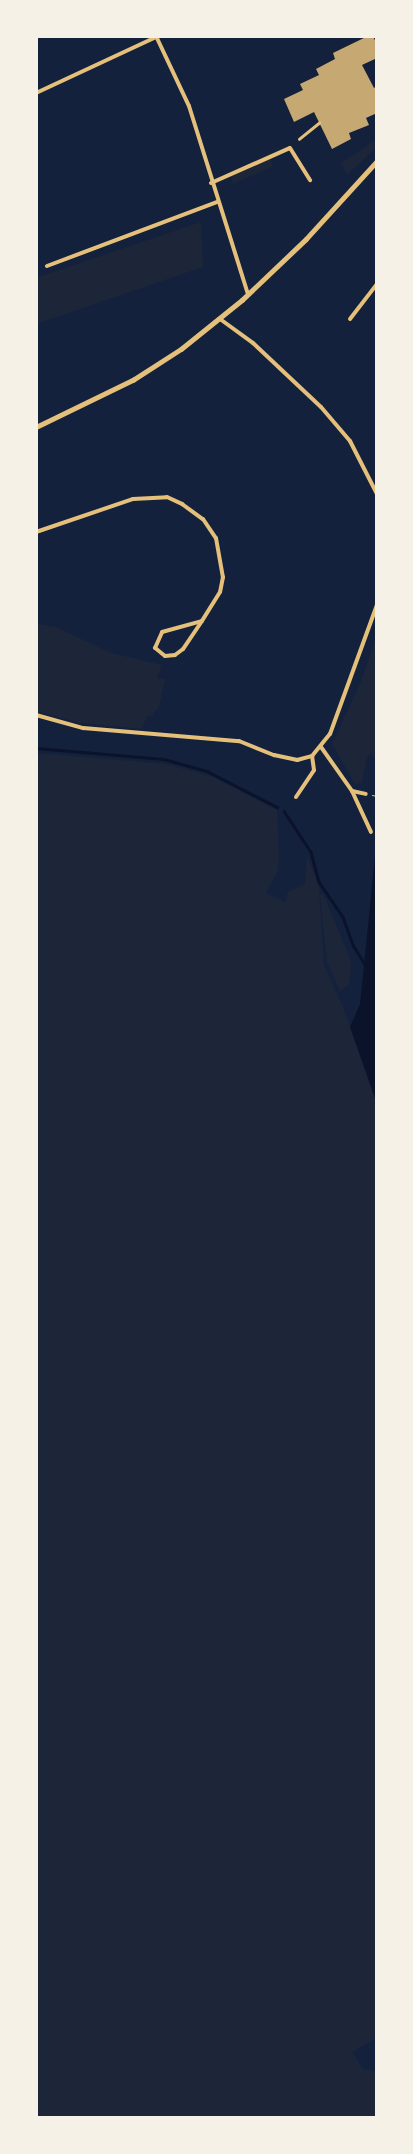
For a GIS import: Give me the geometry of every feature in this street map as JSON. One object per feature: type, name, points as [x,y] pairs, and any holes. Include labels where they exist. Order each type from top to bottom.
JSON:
[{"type":"street","points":[[36,94],[156,37],[189,106],[217,202],[248,294]]},
{"type":"street","points":[[299,139],[320,123]]},
{"type":"street","points":[[211,182],[290,148],[310,180]]},
{"type":"street","points":[[36,426],[134,380],[220,319],[306,239],[377,161]]},
{"type":"street","points":[[47,266],[217,202]]},
{"type":"street","points":[[350,319],[377,284]]},
{"type":"street","points":[[220,319],[254,343],[322,407],[350,441],[377,494]]},
{"type":"street","points":[[36,532],[132,499],[168,497],[196,511],[211,529],[222,560],[220,592],[202,621],[183,649],[175,655],[165,656],[155,648],[162,632],[202,621]]},
{"type":"street","points":[[36,714],[83,728],[239,741],[274,756],[297,760],[312,756],[330,734],[377,605]]},
{"type":"street","points":[[321,747],[352,791],[371,832]]},
{"type":"street","points":[[296,797],[314,770],[312,756]]},
{"type":"street","points":[[352,791],[366,794]]},
{"type":"shaded area","points":[[377,139],[377,147],[347,175],[341,163]]},
{"type":"shaded area","points":[[270,159],[273,166],[234,183],[230,176]]},
{"type":"shaded area","points":[[201,222],[203,267],[36,324],[36,278]]},
{"type":"shaded area","points":[[36,624],[56,627],[111,653],[162,665],[157,679],[165,679],[159,707],[151,716],[147,716],[142,729],[80,723],[36,711]]},
{"type":"shaded area","points":[[377,635],[377,750],[375,759],[371,753],[366,759],[362,783],[355,784],[332,744],[360,684]]},
{"type":"shaded area","points":[[36,753],[166,764],[213,777],[277,810],[279,859],[277,872],[266,893],[285,902],[288,892],[305,884],[307,855],[319,887],[324,965],[343,1007],[377,1104],[377,2038],[352,2052],[363,2069],[377,2071],[377,2118],[36,2118]]},
{"type":"shaded area","points":[[377,836],[377,1104],[350,1027],[360,1004]]},
{"type":"shaded area","points":[[323,894],[351,961],[349,984],[340,991],[327,962],[320,895]]},
{"type":"building","points":[[368,36],[373,36],[377,45],[377,58],[362,65],[374,88],[377,86],[377,113],[366,118],[369,125],[349,133],[351,139],[332,149],[314,112],[294,122],[284,99],[303,90],[300,84],[319,75],[316,69],[335,59],[333,53]]},
{"type":"waterway","points":[[36,748],[164,759],[207,771],[277,807]]},
{"type":"waterway","points":[[284,811],[311,852],[319,882],[343,917],[353,945],[365,964]]}]
